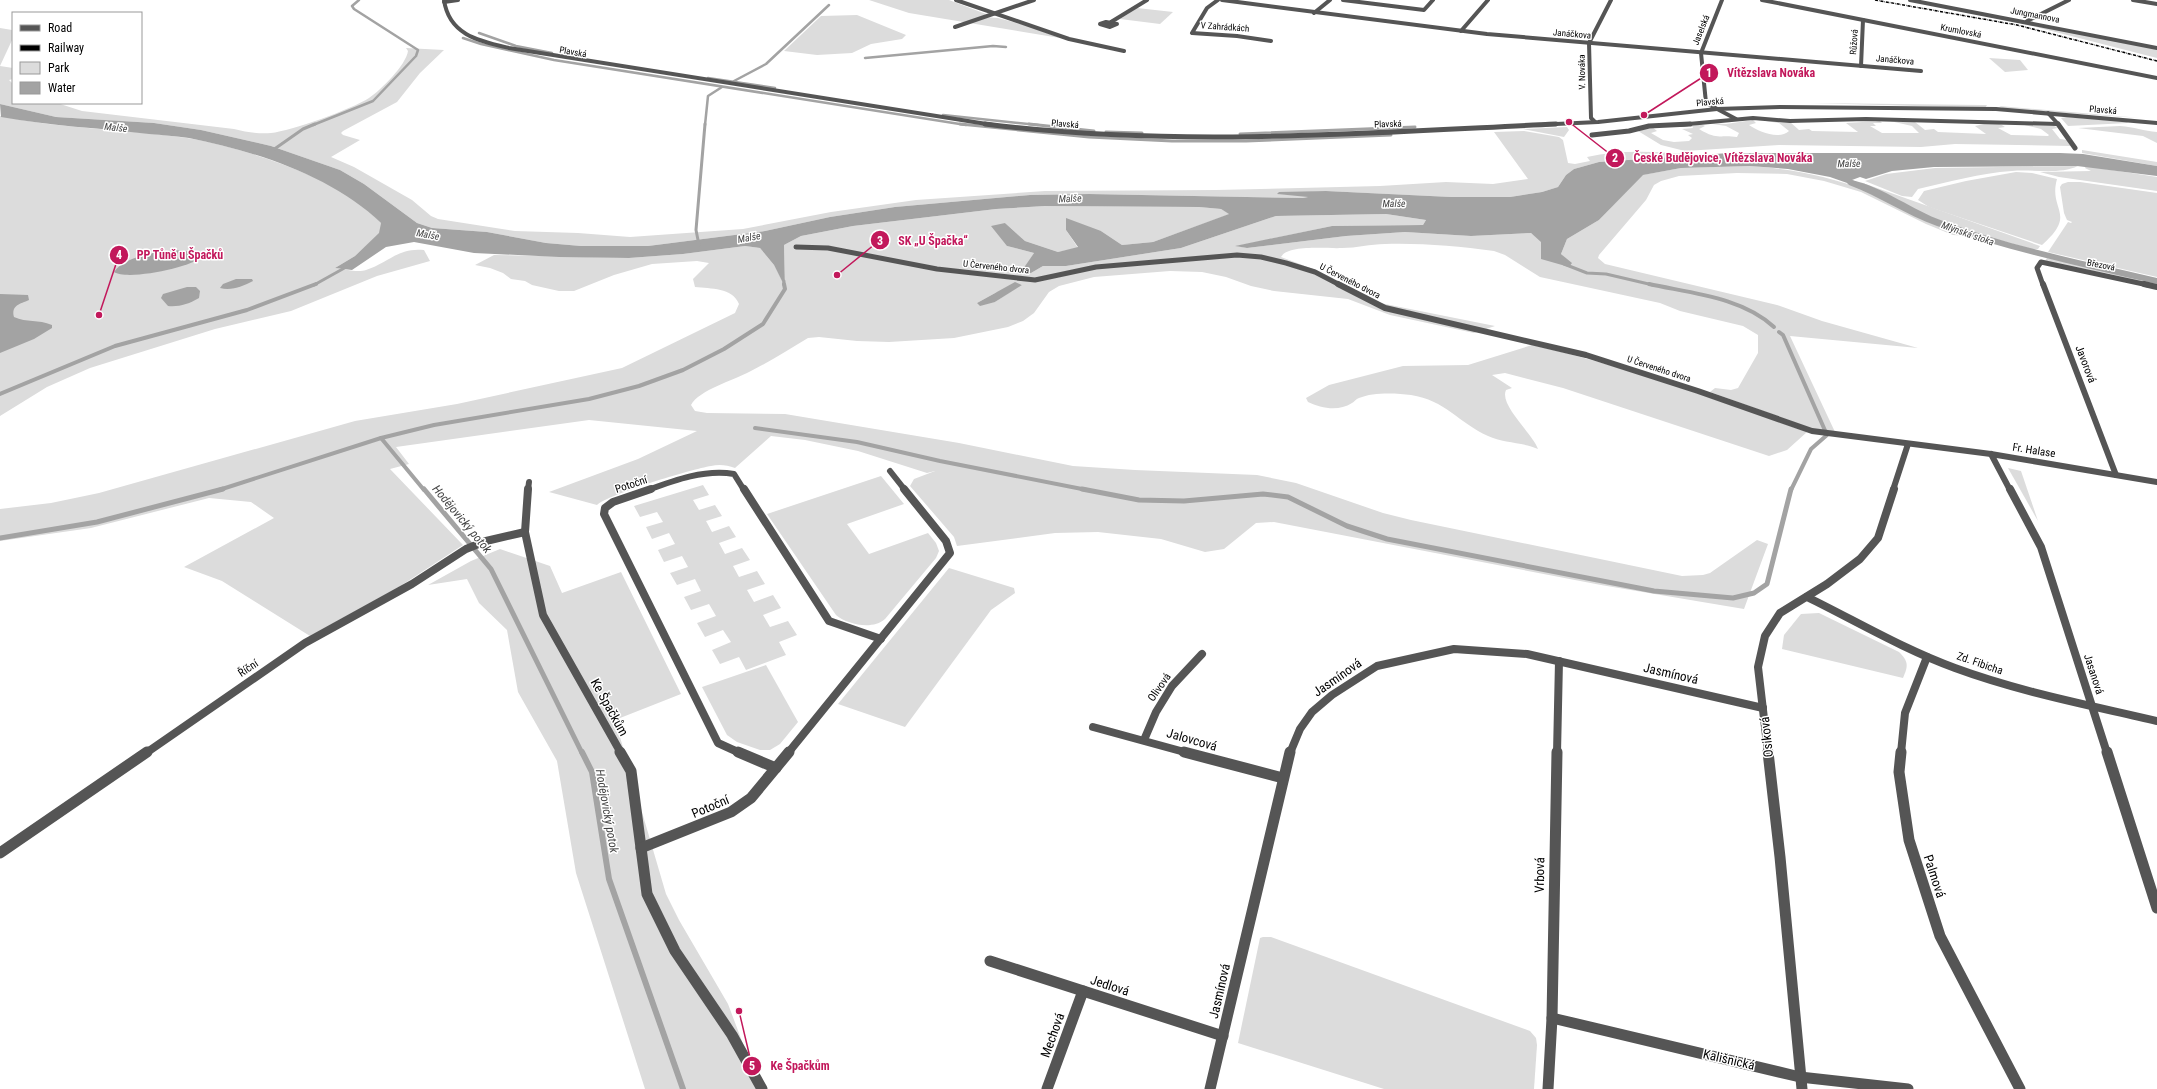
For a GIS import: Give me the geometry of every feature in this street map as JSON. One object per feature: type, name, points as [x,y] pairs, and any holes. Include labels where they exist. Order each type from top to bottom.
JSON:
[{"type":"street","points":[[444,1],[458,0]]},
{"type":"street","points":[[956,0],[994,15],[1041,28],[1069,39],[1124,51]]},
{"type":"street","points":[[955,27],[994,15],[1034,0]]},
{"type":"street","points":[[1111,22],[1147,0]]},
{"type":"street","name":"V Zahrádkách","points":[[1218,0],[1207,8],[1190,35],[1258,38],[1270,41]]},
{"type":"street","name":"Janáčkova","points":[[1222,0],[1461,31],[1921,71]]},
{"type":"street","points":[[1314,13],[1330,0]]},
{"type":"street","points":[[1343,0],[1424,10],[1434,0]]},
{"type":"street","points":[[1461,31],[1488,0]]},
{"type":"street","name":"V. Nováka","points":[[1595,122],[1591,118],[1589,43],[1611,0]]},
{"type":"street","name":"Jaselská","points":[[1717,109],[1706,103],[1701,53],[1722,0]]},
{"type":"street","name":"Krumlovská","points":[[1762,0],[2157,78]]},
{"type":"street","name":"Jungmannova","points":[[1910,0],[2027,21],[2157,48]]},
{"type":"street","points":[[1934,4],[1942,0]]},
{"type":"street","points":[[2027,21],[2069,0]]},
{"type":"street","points":[[2133,0],[2157,4]]},
{"type":"street","name":"Plavská","points":[[444,1],[452,23],[460,29],[482,39],[508,47],[577,61],[960,121],[1031,130],[1115,136],[1196,138],[1268,137],[1595,122],[1717,109],[1809,106],[1923,107],[2048,113],[2157,122]]},
{"type":"street","name":"Růžová","points":[[1861,66],[1864,20]]},
{"type":"street","name":"V Zahrádkách","points":[[1258,38],[1261,31]]},
{"type":"street","points":[[1717,109],[1737,119]]},
{"type":"street","points":[[2048,113],[2059,125],[2075,148]]},
{"type":"street","name":"Plavská","points":[[1592,134],[1629,131],[1649,126],[1681,125],[1754,118],[1790,121],[1877,119],[1967,123],[1983,120],[2059,125]]},
{"type":"street","name":"U Červeného dvora","points":[[796,247],[828,248],[937,269],[1035,280],[1096,268],[1156,261],[1237,255],[1261,257],[1315,272],[1385,308],[1511,339],[1586,355],[1817,432],[1908,444]]},
{"type":"street","name":"Březová","points":[[2041,262],[2112,276],[2157,287]]},
{"type":"street","name":"Javorová","points":[[2041,262],[2037,268],[2116,475]]},
{"type":"street","name":"Fr. Halase","points":[[1908,444],[1990,454],[2157,482]]},
{"type":"street","name":"Osiková","points":[[1801,1083],[1780,857],[1758,667],[1764,636],[1780,613],[1827,584],[1860,559],[1878,538],[1908,444]]},
{"type":"street","name":"Jasanová","points":[[1990,454],[2041,547],[2157,908]]},
{"type":"street","name":"Potoční","points":[[776,768],[718,743],[604,514],[605,508],[613,502],[693,476],[711,472],[726,471],[734,474],[829,621],[881,639]]},
{"type":"street","name":"Potoční","points":[[641,848],[731,812],[742,806],[776,768],[950,553],[946,541],[890,471]]},
{"type":"street","name":"Ke Špačkům","points":[[530,482],[524,532],[543,615],[631,771],[648,894],[676,951],[732,1035],[762,1089]]},
{"type":"street","name":"Říční","points":[[0,853],[305,643],[412,584],[466,549],[486,541],[524,532]]},
{"type":"street","name":"Zd. Fibicha","points":[[1807,597],[1927,657],[2012,686],[2157,721]]},
{"type":"street","name":"Jasmínová","points":[[1210,1089],[1291,748],[1300,729],[1312,712],[1332,695],[1378,666],[1389,662],[1454,649],[1527,654],[1763,708]]},
{"type":"street","name":"Olivová","points":[[1144,740],[1156,712],[1172,686],[1202,654]]},
{"type":"street","name":"Palmová","points":[[1927,657],[1905,713],[1900,772],[1909,840],[1940,936],[2020,1089]]},
{"type":"street","name":"Vrbová","points":[[1548,1089],[1552,1018],[1559,661]]},
{"type":"street","name":"Jalovcová","points":[[1093,727],[1283,778]]},
{"type":"street","name":"Jedlová","points":[[990,961],[1223,1036]]},
{"type":"street","name":"Mechová","points":[[1047,1089],[1083,991]]},
{"type":"street","name":"Kališnická","points":[[1552,1018],[1801,1083],[1908,1089]]},
{"type":"green space","points":[[869,0],[949,0],[986,14],[983,17],[998,18],[1028,26],[1060,38],[909,13]]},
{"type":"green space","points":[[1137,8],[1173,12],[1160,24],[1120,19]]},
{"type":"green space","points":[[857,15],[906,35],[902,39],[871,44],[852,53],[817,55],[784,51],[821,16]]},
{"type":"green space","points":[[2016,22],[2157,49],[2157,58]]},
{"type":"green space","points":[[0,28],[12,30],[12,40],[0,66]]},
{"type":"green space","points":[[406,48],[444,50],[420,73],[397,102],[343,131],[341,133],[343,135],[360,140],[331,157],[354,167],[412,200],[431,216],[438,219],[515,231],[578,233],[630,237],[743,229],[831,212],[916,200],[1045,191],[1216,190],[1380,186],[1446,182],[1493,184],[1528,179],[1494,132],[1524,131],[1559,137],[1563,140],[1568,163],[1575,164],[1590,161],[1587,157],[1614,153],[1655,152],[1696,155],[1599,162],[1574,169],[1566,175],[1558,187],[1542,192],[1510,197],[1451,197],[1326,191],[1278,194],[1301,195],[1309,197],[1303,198],[1089,194],[1030,195],[895,207],[830,217],[765,231],[648,246],[581,246],[546,243],[487,232],[432,228],[417,223],[364,184],[340,170],[271,146],[201,130],[154,123],[56,117],[0,104],[0,66],[12,68],[12,79],[9,80],[12,83],[12,104],[60,104],[82,111],[252,132],[271,133],[321,119],[361,103],[380,89],[398,70],[408,51]]},
{"type":"green space","points":[[1989,58],[2020,60],[2028,70],[2005,72]]},
{"type":"green space","points":[[1810,103],[1984,105],[1987,105],[1985,108]]},
{"type":"green space","points":[[1999,106],[2141,118],[2005,109]]},
{"type":"green space","points":[[0,116],[46,124],[206,141],[270,160],[332,186],[358,202],[381,223],[380,233],[355,256],[335,268],[363,271],[374,267],[400,253],[415,250],[424,250],[430,261],[377,276],[291,311],[215,329],[90,368],[47,387],[0,416]]},
{"type":"green space","points":[[2067,117],[2128,123],[2068,126],[2061,118]]},
{"type":"green space","points":[[1753,120],[1756,123],[1749,125],[1763,132],[1775,135],[1785,134],[1789,131],[1779,123],[1758,120],[1790,122],[1799,130],[1809,129],[1812,131],[1858,132],[1846,123],[1880,121],[1882,123],[1873,123],[1876,126],[1870,126],[1882,133],[1919,133],[1912,126],[1890,121],[1915,122],[1925,130],[1934,129],[1938,132],[1986,134],[1975,126],[1994,123],[2005,127],[1998,128],[2011,135],[2049,135],[2041,129],[2020,124],[2054,126],[2058,128],[2052,129],[2060,139],[2067,140],[2071,146],[1955,144],[1921,147],[1779,145],[1685,151],[1661,145],[1638,131],[1652,127],[1657,131],[1651,133],[1663,140],[1674,142],[1689,141],[1692,138],[1688,135],[1693,134],[1682,129],[1693,128],[1692,126],[1701,124],[1705,126],[1699,129],[1711,135],[1737,137],[1739,133],[1726,126],[1706,123],[1726,124]]},
{"type":"green space","points":[[2120,126],[2157,132],[2157,143],[2143,136],[2078,128]]},
{"type":"green space","points":[[1567,127],[1569,130],[1564,137],[1523,129]]},
{"type":"green space","points":[[2082,150],[2157,162],[2157,166],[2082,153]]},
{"type":"green space","points":[[1750,166],[1796,171],[1839,181],[1869,191],[1872,190],[1900,202],[1860,182],[2040,246],[2038,249],[2032,249],[1988,237],[1953,235],[1926,224],[1861,192],[1824,181],[1787,174],[1737,173],[1679,176],[1661,181],[1654,185],[1646,200],[1599,255],[1598,258],[1605,264],[1777,305],[1822,321],[1918,348],[1790,336],[1835,432],[1816,430],[1710,392],[1715,388],[1731,390],[1738,388],[1758,353],[1758,335],[1743,326],[1680,311],[1660,303],[1540,277],[1505,255],[1494,251],[1453,246],[1412,244],[1379,244],[1348,248],[1309,248],[1292,250],[1285,253],[1281,257],[1316,270],[1365,297],[1380,303],[1495,326],[1474,333],[1390,315],[1348,299],[1274,291],[1251,286],[1226,277],[1202,272],[1170,271],[1094,277],[1059,286],[1049,292],[1034,313],[1023,321],[1008,327],[954,338],[889,342],[857,341],[819,337],[808,338],[743,375],[709,390],[695,400],[691,405],[695,411],[707,413],[785,414],[959,443],[1073,466],[1257,475],[1296,483],[1383,513],[1411,520],[1682,576],[1703,575],[1710,573],[1757,540],[1768,544],[1744,609],[1601,585],[1274,522],[1256,523],[1224,549],[1205,552],[1161,539],[1098,532],[1055,533],[957,546],[954,537],[910,486],[914,479],[935,471],[927,473],[858,451],[805,440],[771,436],[735,468],[717,465],[701,468],[651,482],[605,500],[597,505],[549,492],[638,459],[697,431],[589,420],[396,447],[409,464],[390,469],[463,545],[399,587],[310,636],[222,581],[184,567],[274,518],[251,502],[209,498],[91,528],[0,541],[0,509],[51,503],[99,493],[355,421],[457,404],[622,368],[735,313],[739,304],[736,298],[726,292],[695,287],[693,279],[709,263],[697,261],[652,264],[614,275],[574,291],[559,291],[532,285],[525,281],[511,279],[503,273],[490,268],[475,265],[494,255],[629,258],[683,254],[745,246],[760,248],[774,265],[785,286],[784,245],[801,236],[853,226],[996,209],[1045,206],[1199,207],[1221,209],[1230,214],[1153,242],[1122,245],[1101,231],[1066,230],[1078,248],[1058,252],[1025,241],[1005,223],[1007,246],[1034,253],[1022,272],[1031,273],[1043,266],[1066,266],[1181,248],[1276,216],[1386,214],[1426,220],[1423,225],[1332,226],[1237,246],[1247,248],[1346,236],[1405,232],[1471,236],[1531,233],[1571,263],[1561,254],[1567,239],[1599,220],[1642,175],[1681,168]],"holes":[[[1022,284],[995,302],[977,303],[995,293]]]},
{"type":"green space","points":[[2078,166],[2071,169],[2054,171],[2012,171],[1976,176],[1918,189],[1912,197],[1902,196],[1865,181],[1886,174],[1935,168]]},
{"type":"green space","points":[[2086,166],[2157,177],[2157,191],[2059,177],[2040,172],[2091,171],[2085,168]]},
{"type":"green space","points":[[2016,172],[2032,173],[2057,179],[2055,190],[2060,218],[2058,226],[2053,234],[2042,245],[1929,207],[1918,200],[1924,191],[1966,181]]},
{"type":"green space","points":[[2068,182],[2080,182],[2157,193],[2157,277],[2048,252],[2068,222],[2072,222],[2067,220],[2064,213],[2060,187],[2062,184]]},
{"type":"green space","points":[[2047,258],[2157,282],[2157,286],[2110,274],[2051,263],[2045,261]]},
{"type":"green space","points":[[1532,345],[1567,353],[1637,373],[1807,432],[1787,450],[1769,456],[1563,388],[1505,373],[1492,375],[1512,388],[1506,390],[1505,396],[1507,403],[1511,411],[1535,442],[1538,449],[1488,436],[1478,431],[1443,407],[1423,398],[1411,395],[1392,393],[1365,396],[1358,398],[1347,406],[1335,408],[1313,404],[1308,402],[1306,398],[1329,385],[1403,366],[1468,365]]},
{"type":"green space","points":[[2008,468],[2021,471],[2038,521]]},
{"type":"green space","points":[[881,476],[904,504],[847,524],[869,554],[928,533],[936,543],[939,551],[936,558],[885,619],[874,624],[860,625],[854,624],[836,615],[767,514]]},
{"type":"green space","points":[[703,485],[709,495],[693,500],[699,510],[715,505],[722,516],[706,521],[712,532],[729,526],[736,537],[719,543],[725,554],[742,548],[750,560],[733,566],[739,577],[757,571],[765,584],[747,590],[754,602],[773,595],[781,608],[763,615],[770,627],[788,621],[797,635],[779,642],[786,655],[746,670],[739,657],[720,664],[712,650],[731,642],[723,630],[705,637],[697,623],[716,616],[709,604],[691,610],[684,597],[701,591],[695,579],[677,585],[670,573],[688,567],[682,556],[664,562],[658,550],[675,544],[669,533],[652,539],[646,527],[663,522],[657,512],[640,517],[634,506]]},
{"type":"green space","points":[[500,549],[550,566],[562,593],[621,572],[681,694],[615,720],[666,894],[679,920],[728,1004],[760,1089],[645,1089],[576,873],[557,761],[518,692],[507,630],[479,603],[467,579],[428,585],[471,561]]},
{"type":"green space","points":[[949,568],[1014,588],[1015,593],[991,610],[905,727],[838,704]]},
{"type":"green space","points":[[1819,613],[1899,652],[1907,664],[1903,678],[1782,649],[1784,635],[1801,614]]},
{"type":"green space","points":[[766,665],[798,722],[780,744],[770,750],[760,750],[737,742],[727,735],[702,687]]},
{"type":"green space","points":[[1271,937],[1530,1031],[1536,1038],[1537,1045],[1534,1089],[1384,1089],[1238,1043],[1260,938]]},
{"type":"water","name":"Malše","points":[[0,104],[56,117],[154,123],[201,130],[271,146],[340,170],[364,184],[417,223],[432,228],[487,232],[546,243],[581,246],[648,246],[765,231],[830,217],[895,207],[1030,195],[1089,194],[1303,198],[1308,197],[1277,194],[1279,192],[1326,191],[1451,197],[1510,197],[1542,192],[1558,187],[1566,175],[1574,169],[1599,162],[1729,153],[2083,154],[2157,166],[2157,176],[2077,166],[1934,167],[1892,171],[1866,179],[1860,177],[1852,180],[1873,189],[1870,191],[1830,177],[1788,169],[1750,166],[1681,168],[1643,175],[1599,220],[1567,239],[1561,254],[1572,263],[1569,267],[1541,259],[1541,242],[1531,233],[1471,236],[1405,232],[1346,236],[1247,248],[1235,246],[1332,226],[1423,225],[1426,220],[1386,214],[1276,216],[1181,248],[1066,266],[1043,266],[1031,273],[1021,272],[1034,253],[1007,246],[991,226],[1005,223],[1025,241],[1058,252],[1078,247],[1066,230],[1066,218],[1101,231],[1122,245],[1153,242],[1229,214],[1221,209],[1199,207],[1045,206],[996,209],[853,226],[801,236],[784,245],[785,287],[774,265],[760,248],[745,246],[683,254],[629,258],[559,257],[474,253],[414,242],[386,247],[352,270],[335,268],[355,256],[379,233],[381,223],[361,206],[340,192],[316,179],[266,158],[214,143],[189,138],[56,125],[1,117]]},
{"type":"water","points":[[175,250],[201,253],[204,256],[187,264],[160,272],[132,275],[114,272],[126,262],[133,259]]},
{"type":"water","points":[[236,279],[252,279],[253,281],[233,288],[220,288],[223,284]]},
{"type":"water","points":[[1015,282],[1022,285],[995,302],[980,306],[977,303]]},
{"type":"water","points":[[187,287],[196,287],[200,291],[199,298],[184,305],[168,306],[161,298],[163,294]]},
{"type":"water","points":[[0,294],[28,295],[29,300],[15,307],[13,313],[14,317],[23,320],[47,323],[52,325],[52,328],[34,339],[0,353]]},
{"type":"waterway","points":[[313,125],[373,101],[416,56],[418,50],[354,9],[352,6],[359,0]]},
{"type":"waterway","points":[[734,81],[766,64],[829,5]]},
{"type":"waterway","points":[[479,33],[516,46],[552,53]]},
{"type":"waterway","points":[[463,38],[481,44],[554,60],[966,125]]},
{"type":"waterway","points":[[865,58],[993,46],[1006,47]]},
{"type":"waterway","points":[[708,78],[775,88]]},
{"type":"waterway","points":[[705,125],[708,96],[722,87]]},
{"type":"waterway","points":[[943,115],[1038,125]]},
{"type":"waterway","points":[[273,150],[303,129],[315,124]]},
{"type":"waterway","points":[[699,245],[696,230],[705,124]]},
{"type":"waterway","points":[[960,124],[1089,137],[1172,141],[1246,141],[1391,135]]},
{"type":"waterway","points":[[1029,124],[1094,131]]},
{"type":"waterway","points":[[1240,134],[1415,127]]},
{"type":"waterway","points":[[1106,132],[1142,133]]},
{"type":"waterway","name":"Mlýnská stoka","points":[[1852,183],[1872,190],[1938,223],[1997,243],[2157,281]]},
{"type":"waterway","points":[[1564,264],[1587,273],[1606,274],[1653,285]]},
{"type":"waterway","points":[[315,284],[348,266]]},
{"type":"waterway","points":[[0,394],[115,346],[247,310],[315,284]]},
{"type":"waterway","name":"Hodějovický potok","points":[[381,438],[434,425],[589,399],[639,386],[683,370],[724,349],[763,324],[785,289],[784,284]]},
{"type":"waterway","points":[[1649,284],[1698,294],[1731,303],[1747,309],[1774,327]]},
{"type":"waterway","points":[[1779,332],[1783,335],[1827,435],[1811,449],[1791,490]]},
{"type":"waterway","points":[[755,428],[857,442],[940,461],[1087,490]]},
{"type":"waterway","points":[[219,490],[381,438]]},
{"type":"waterway","name":"Hodějovický potok","points":[[381,438],[424,490]]},
{"type":"waterway","points":[[0,538],[97,522],[223,489]]},
{"type":"waterway","name":"Hodějovický potok","points":[[424,489],[491,569],[582,753]]},
{"type":"waterway","points":[[1082,489],[1139,500],[1184,501],[1263,494],[1288,497],[1347,526],[1387,539],[1654,591],[1733,598],[1754,593],[1767,584],[1791,489]]},
{"type":"waterway","name":"Hodějovický potok","points":[[582,752],[592,772],[609,879],[683,1089]]},
{"type":"railway","points":[[1875,0],[2017,25],[2157,61]]},
{"type":"place","name":"Vítězslava Nováka","points":[[1644,115]]},
{"type":"place","name":"České Budějovice, Vítězslava Nováka","points":[[1569,122]]},
{"type":"place","name":"SK „U Špačka“","points":[[837,275]]},
{"type":"place","name":"PP Tůně u Špačků","points":[[99,315]]},
{"type":"place","name":"Ke Špačkům","points":[[739,1011]]}]
